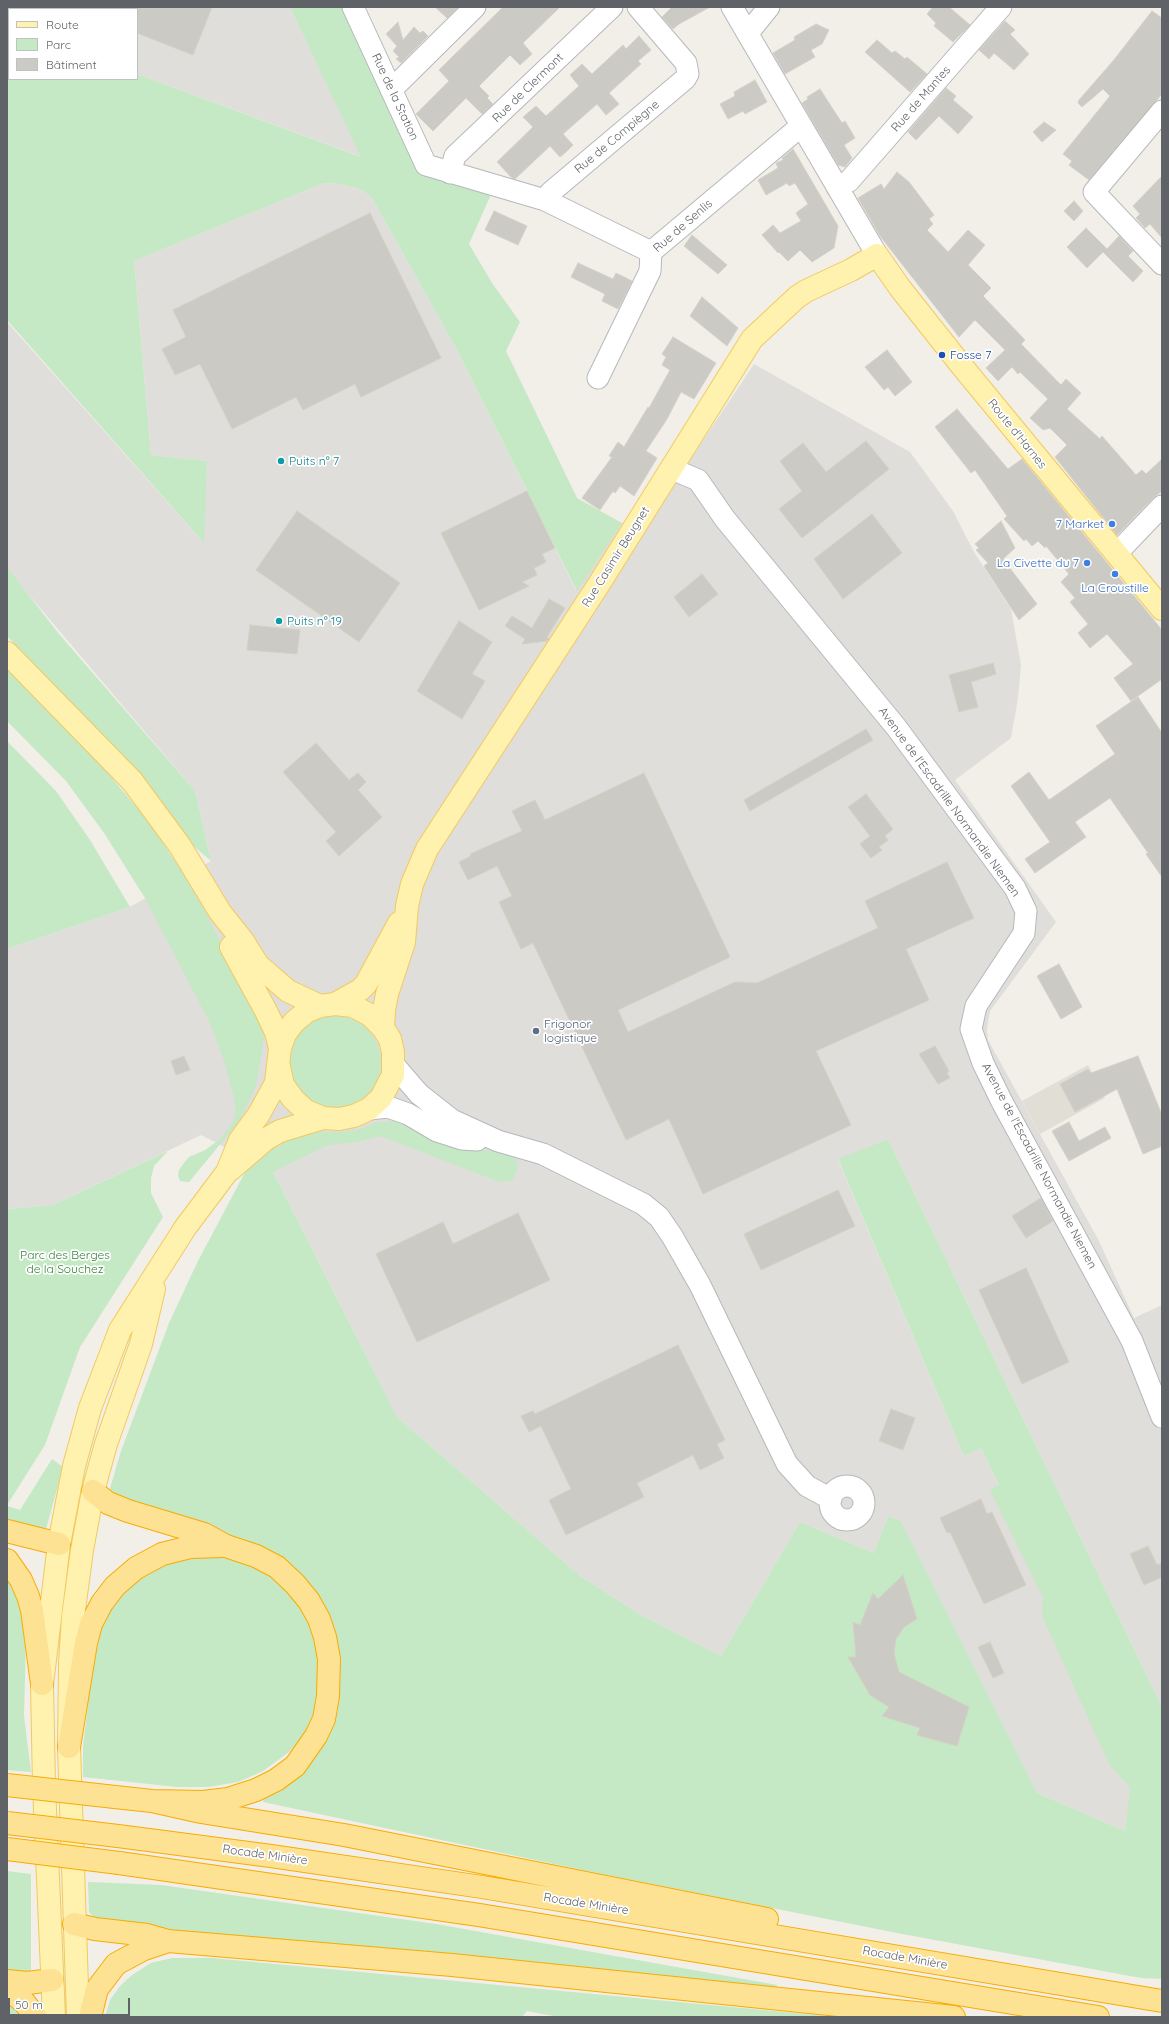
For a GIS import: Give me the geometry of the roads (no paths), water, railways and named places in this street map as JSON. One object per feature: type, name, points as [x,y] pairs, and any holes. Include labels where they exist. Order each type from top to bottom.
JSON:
[{"type":"highway","points":[[7,1784],[152,1801],[203,1802],[228,1799],[256,1790],[276,1780],[295,1766],[310,1746],[324,1718],[328,1696],[329,1659],[325,1637],[319,1619],[309,1602],[295,1584],[277,1567],[256,1556],[226,1546],[204,1534],[128,1511],[108,1503],[93,1491]]},
{"type":"highway","points":[[7,1532],[59,1544]]},
{"type":"highway","points":[[69,1747],[86,1643],[91,1624],[106,1597],[115,1586],[136,1568],[162,1554],[190,1547],[226,1546]]},
{"type":"highway","points":[[7,1560],[22,1580],[32,1610],[42,1684]]},
{"type":"highway","points":[[152,1801],[201,1812],[344,1835],[722,1911],[840,1932],[896,1956]]},
{"type":"highway","name":"Rocade Minière","points":[[7,1823],[271,1856],[482,1887],[1162,2001]]},
{"type":"highway","points":[[7,1849],[119,1863],[487,1916],[1098,2017]]},
{"type":"highway","points":[[74,1924],[95,1929],[147,1935],[168,1941],[452,1964],[954,2017]]},
{"type":"highway","points":[[90,2017],[97,1989],[116,1964],[144,1949],[168,1941]]},
{"type":"highway","points":[[7,1981],[27,1984],[52,1980]]},
{"type":"highway","points":[[7,1989],[24,2002],[36,2017]]},
{"type":"main road","name":"Rue Casimir Beugnet","points":[[407,906],[412,884],[427,849],[672,469],[752,339],[797,297],[877,255]]},
{"type":"main road","name":"Route d'Harnes","points":[[877,255],[900,288],[961,366],[1162,609]]},
{"type":"main road","points":[[7,653],[132,780],[180,846],[220,912],[243,941],[258,965],[288,990],[328,1005],[353,1006],[370,1015],[383,1028],[390,1039],[394,1065],[390,1082],[381,1098],[369,1109],[354,1116],[339,1119],[323,1118],[306,1111],[293,1099],[283,1084],[276,1032],[230,945],[220,912]]},
{"type":"main road","points":[[227,1172],[240,1140],[259,1114],[276,1083],[279,1058],[285,1034],[294,1022],[306,1012],[348,998],[366,984],[407,906]]},
{"type":"main road","points":[[383,1028],[387,994],[404,942],[407,906]]},
{"type":"main road","points":[[54,2017],[43,1757],[42,1684],[59,1544],[74,1466],[90,1408],[120,1330],[186,1228],[227,1172],[266,1139],[280,1131],[323,1118]]},
{"type":"main road","points":[[78,2017],[69,1747],[70,1663],[73,1617],[87,1519],[93,1491],[106,1444],[140,1344],[158,1272]]},
{"type":"main road","points":[[82,1437],[83,1472],[93,1491]]},
{"type":"main road","points":[[59,1544],[69,1539],[87,1519]]},
{"type":"main road","points":[[48,1886],[59,1910],[74,1924]]},
{"type":"main road","points":[[52,1980],[75,1955]]},
{"type":"street","name":"Rue de la Station","points":[[353,7],[426,165],[545,200],[652,252]]},
{"type":"street","points":[[391,90],[475,7]]},
{"type":"street","name":"Rue de Clermont","points":[[450,173],[455,156],[612,7]]},
{"type":"street","name":"Rue de Compiègne","points":[[545,200],[551,192],[685,79],[688,74],[686,63],[638,7]]},
{"type":"street","points":[[732,7],[877,255]]},
{"type":"street","points":[[748,33],[769,7]]},
{"type":"street","name":"Rue de Mantes","points":[[837,187],[849,182],[1001,7]]},
{"type":"street","points":[[1162,111],[1094,192],[1162,264]]},
{"type":"street","name":"Rue de Senlis","points":[[598,378],[650,271],[652,252],[801,126]]},
{"type":"street","name":"Avenue de l'Escadrille Normandie Niemen","points":[[672,469],[698,480],[725,519],[896,727],[1015,888],[1026,911],[1024,933],[976,1006],[971,1029],[983,1063],[1002,1102],[1132,1341],[1162,1417]]},
{"type":"street","points":[[1117,553],[1162,506]]},
{"type":"street","points":[[394,1065],[404,1078],[430,1104],[452,1120],[498,1141],[543,1154],[643,1204],[659,1217],[672,1236],[700,1285],[787,1464],[807,1486],[831,1499]]},
{"type":"street","points":[[369,1109],[388,1107],[408,1114],[437,1131],[462,1139],[498,1141]]},
{"type":"place","name":"Fosse 7","points":[[942,355]]},
{"type":"place","name":"Puits n° 7","points":[[281,461]]},
{"type":"place","name":"7 Market","points":[[1112,524]]},
{"type":"place","name":"La Civette du 7","points":[[1087,563]]},
{"type":"place","name":"La Croustille","points":[[1115,574]]},
{"type":"place","name":"Puits n° 19","points":[[279,621]]},
{"type":"place","name":"Frigonor logistique","points":[[536,1031]]},
{"type":"park label","name":"Parc des Berges de la Souchez","points":[[65,1262]]}]
